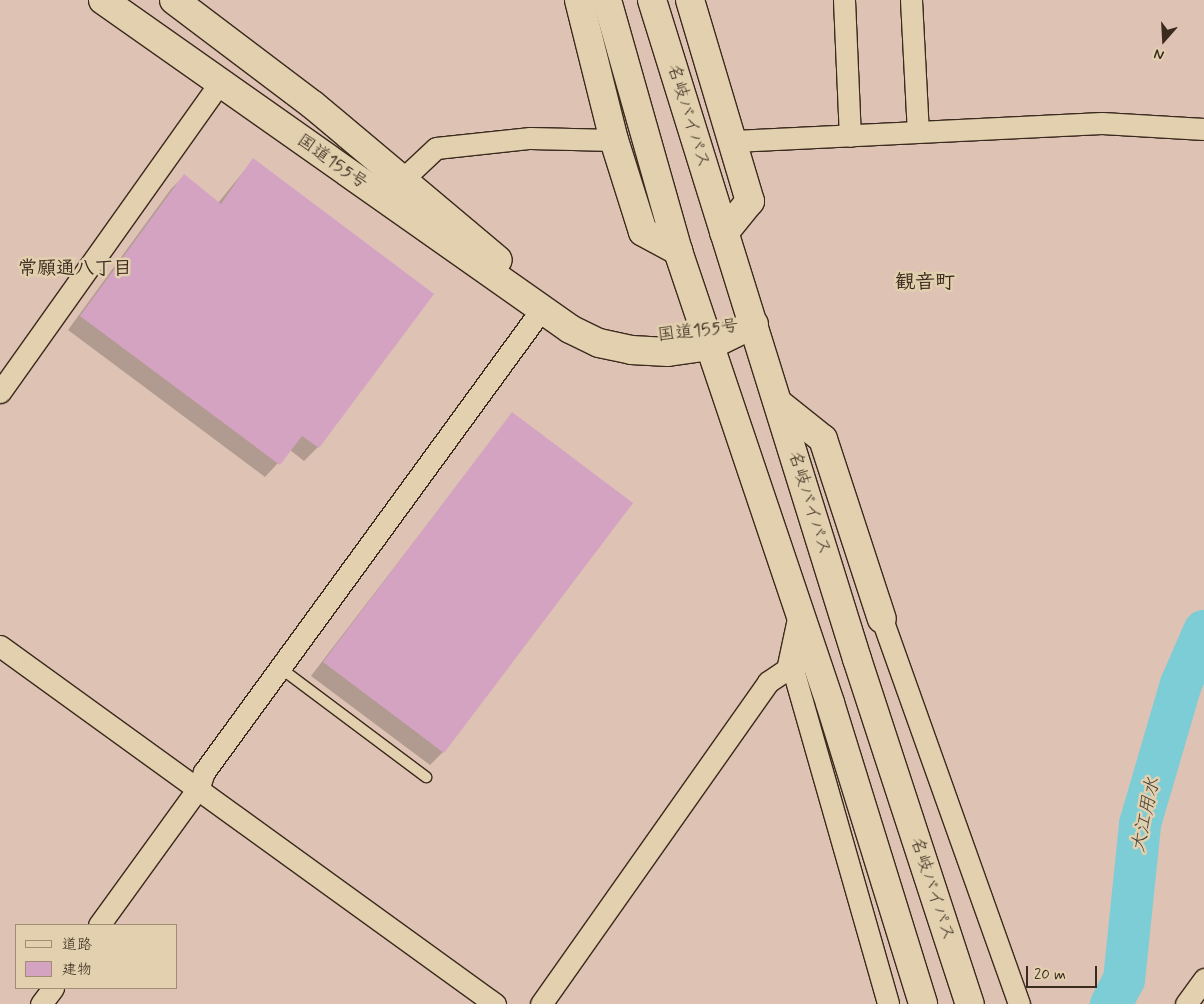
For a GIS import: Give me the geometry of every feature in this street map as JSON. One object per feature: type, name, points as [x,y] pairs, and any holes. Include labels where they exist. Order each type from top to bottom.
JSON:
[{"type":"highway","name":"国道155号","points":[[103,0],[541,310],[599,343],[631,350],[668,352],[754,324]]},
{"type":"highway","name":"国道155号","points":[[174,0],[255,58],[403,179],[547,302],[573,319],[596,330],[627,337],[706,339]]},
{"type":"highway","points":[[579,0],[614,140],[643,232],[678,251]]},
{"type":"highway","points":[[607,0],[678,251],[801,623],[830,703],[924,1004]]},
{"type":"highway","name":"名岐バイパス","points":[[652,0],[779,404],[856,660],[970,1004]]},
{"type":"highway","points":[[690,0],[734,142],[750,201],[724,233]]},
{"type":"highway","points":[[779,404],[823,439],[882,619]]},
{"type":"highway","points":[[792,666],[801,623]]},
{"type":"street","points":[[844,0],[850,136]]},
{"type":"street","points":[[911,0],[918,132]]},
{"type":"street","points":[[0,392],[220,83]]},
{"type":"street","points":[[734,142],[1102,123],[1204,129]]},
{"type":"street","points":[[403,179],[436,148],[530,138],[614,140]]},
{"type":"street","points":[[99,924],[199,787],[204,772],[279,667],[541,310]]},
{"type":"street","points":[[882,619],[1019,1004]]},
{"type":"street","points":[[0,646],[199,787],[495,1004]]},
{"type":"street","points":[[541,1004],[768,682],[792,666],[888,1004]]},
{"type":"street","points":[[1187,1004],[1204,979]]},
{"type":"street","points":[[41,1004],[52,989]]},
{"type":"lane","points":[[279,667],[426,777]]},
{"type":"building","points":[[253,158],[434,294],[319,448],[302,436],[280,465],[80,316],[184,174],[221,204]]},
{"type":"building","points":[[512,412],[633,503],[444,753],[323,662]]},
{"type":"waterway","name":"大江用水","points":[[1111,1004],[1124,980],[1140,824],[1181,684],[1204,631]]},
{"type":"district","name":"常願通八丁目","points":[[75,269]]},
{"type":"district","name":"観音町","points":[[925,282]]}]
